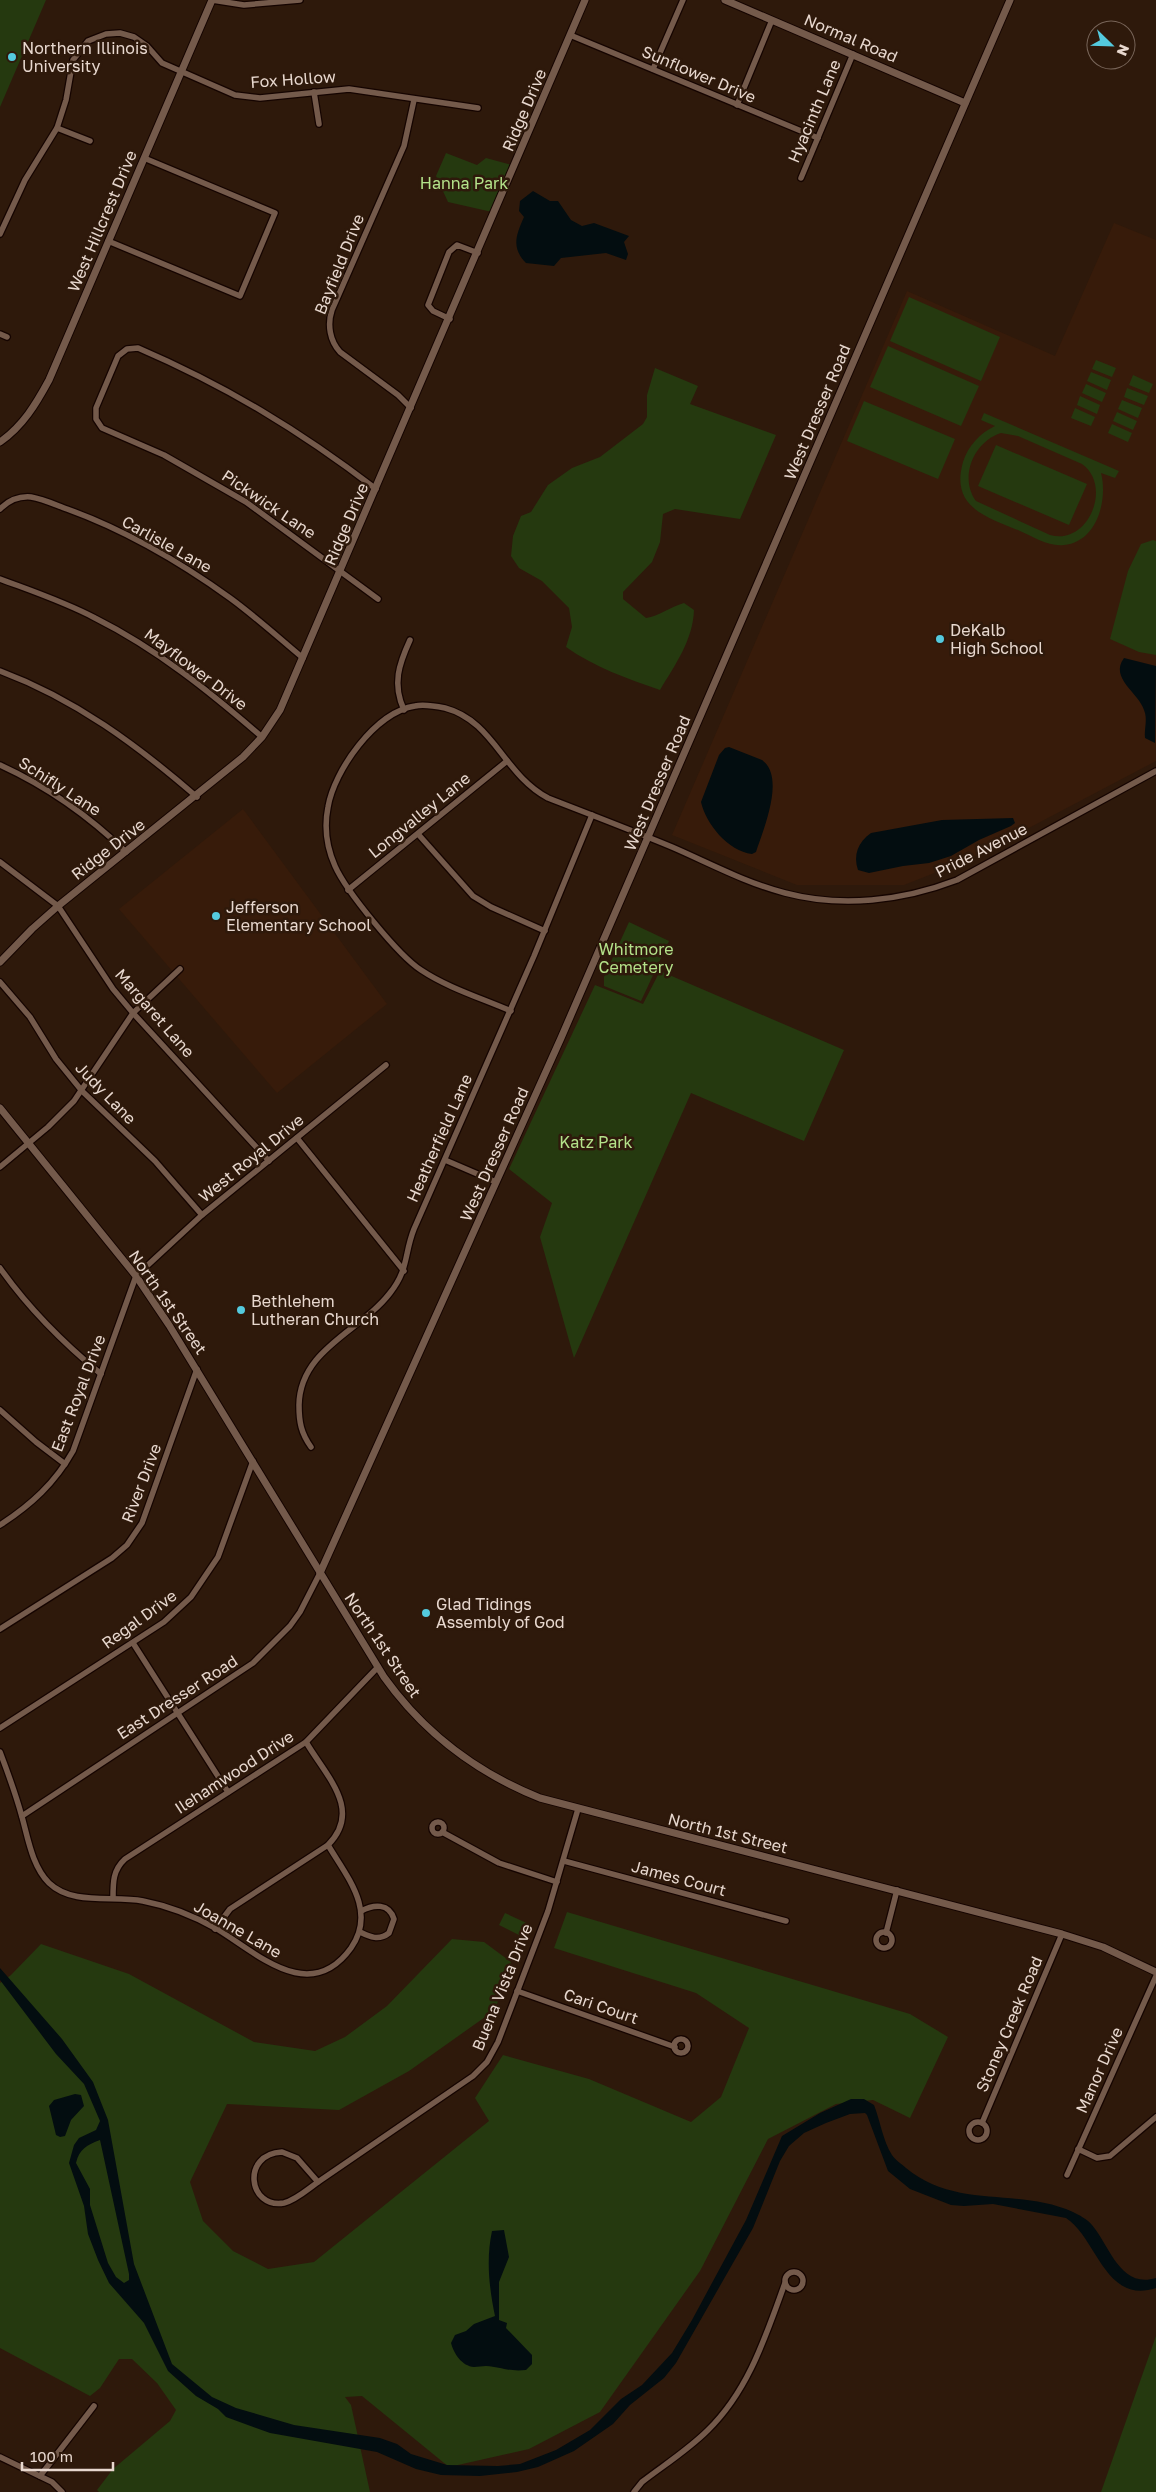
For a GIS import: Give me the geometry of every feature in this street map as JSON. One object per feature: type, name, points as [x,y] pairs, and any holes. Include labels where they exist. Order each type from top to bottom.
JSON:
[{"type":"street","points":[[212,0],[244,5],[300,0]]},
{"type":"street","name":"West Hillcrest Drive","points":[[0,442],[21,424],[37,403],[212,0]]},
{"type":"street","name":"Ridge Drive","points":[[0,962],[32,929],[58,906],[197,797],[244,757],[262,737],[284,704],[585,0]]},
{"type":"street","points":[[653,69],[682,0]]},
{"type":"street","name":"Normal Road","points":[[725,0],[965,103]]},
{"type":"street","name":"West Dresser Road","points":[[320,1573],[496,1182],[648,837],[1010,0]]},
{"type":"street","points":[[737,105],[772,20]]},
{"type":"street","name":"Fox Hollow","points":[[0,234],[25,180],[58,128],[66,100],[73,60],[84,45],[95,38],[113,33],[134,37],[147,46],[162,63],[180,73],[226,92],[249,98],[349,89],[478,108]]},
{"type":"street","name":"Sunflower Drive","points":[[570,35],[818,138]]},
{"type":"street","name":"Hyacinth Lane","points":[[801,178],[853,54]]},
{"type":"street","points":[[314,92],[319,124]]},
{"type":"street","name":"Bayfield Drive","points":[[411,408],[398,395],[336,348],[329,324],[332,310],[404,146],[414,100]]},
{"type":"street","points":[[58,128],[90,141]]},
{"type":"street","points":[[108,241],[240,296],[275,213],[144,158]]},
{"type":"street","points":[[450,319],[434,312],[428,305],[449,252],[457,245],[478,253]]},
{"type":"street","points":[[0,334],[7,337]]},
{"type":"street","name":"Pickwick Lane","points":[[376,489],[304,435],[211,381],[138,348],[126,349],[118,356],[96,408],[96,419],[102,428],[164,455],[246,502],[378,599]]},
{"type":"street","name":"Carlisle Lane","points":[[0,509],[17,498],[33,498],[86,517],[133,539],[167,557],[210,584],[252,614],[303,658]]},
{"type":"street","name":"Mayflower Drive","points":[[0,579],[72,606],[138,642],[210,693],[262,737]]},
{"type":"street","points":[[410,640],[397,675],[398,693],[404,710],[378,726],[361,742],[340,773],[331,794],[326,818],[328,842],[335,866],[348,890],[413,965],[432,976],[510,1011]]},
{"type":"street","points":[[0,671],[36,686],[103,723],[197,797]]},
{"type":"street","name":"Pride Avenue","points":[[404,710],[413,706],[424,705],[458,713],[485,733],[519,777],[538,792],[783,893],[842,901],[878,900],[919,893],[957,880],[1156,771]]},
{"type":"street","name":"Longvalley Lane","points":[[348,890],[507,761]]},
{"type":"street","name":"Schifly Lane","points":[[0,765],[46,790],[84,816],[126,852]]},
{"type":"street","name":"Heatherfield Lane","points":[[311,1448],[299,1424],[299,1398],[304,1379],[317,1358],[331,1344],[376,1310],[391,1292],[404,1271],[413,1233],[545,931],[592,815]]},
{"type":"street","points":[[418,834],[473,896],[491,907],[545,931]]},
{"type":"street","name":"Margaret Lane","points":[[0,862],[58,906],[113,988],[133,1013],[269,1161]]},
{"type":"street","points":[[0,1167],[48,1128],[82,1091],[112,1042],[133,1013],[152,993],[180,970]]},
{"type":"street","name":"Judy Lane","points":[[0,982],[30,1017],[56,1059],[82,1091],[156,1161],[202,1215]]},
{"type":"street","name":"West Royal Drive","points":[[136,1276],[202,1215],[386,1065]]},
{"type":"street","name":"North 1st Street","points":[[0,1108],[136,1276],[198,1369],[320,1573],[394,1692],[415,1716],[466,1760],[512,1787],[578,1810],[897,1890],[1062,1934],[1118,1953],[1156,1972]]},
{"type":"street","points":[[296,1138],[404,1271]]},
{"type":"street","points":[[445,1160],[496,1182]]},
{"type":"street","points":[[0,1268],[19,1295],[52,1332],[101,1374]]},
{"type":"street","name":"East Royal Drive","points":[[0,1524],[38,1497],[65,1464],[79,1438],[136,1276]]},
{"type":"street","name":"River Drive","points":[[0,1629],[112,1558],[133,1538],[142,1523],[198,1369]]},
{"type":"street","points":[[0,1410],[36,1442],[65,1464]]},
{"type":"street","name":"Regal Drive","points":[[0,1728],[133,1643],[178,1610],[208,1575],[224,1544],[253,1461]]},
{"type":"street","name":"East Dresser Road","points":[[22,1816],[243,1672],[270,1648],[300,1612],[320,1573]]},
{"type":"street","points":[[133,1643],[176,1714],[228,1792]]},
{"type":"street","name":"Ilehamwood Drive","points":[[113,1898],[113,1878],[116,1869],[124,1858],[306,1742],[378,1667]]},
{"type":"street","points":[[216,1928],[230,1909],[328,1845],[342,1828],[344,1807],[342,1800],[306,1742]]},
{"type":"street","name":"Joanne Lane","points":[[0,1752],[37,1866],[50,1884],[64,1893],[75,1896],[113,1898],[164,1906],[216,1928],[278,1968],[296,1974],[322,1970],[334,1964],[345,1955],[360,1932]]},
{"type":"street","name":"Buena Vista Drive","points":[[318,2182],[298,2158],[282,2152],[266,2156],[258,2164],[253,2175],[254,2184],[259,2194],[267,2200],[277,2203],[293,2199],[318,2182],[480,2069],[495,2049],[557,1882],[578,1810]]},
{"type":"street","points":[[442,1832],[500,1863],[557,1882]]},
{"type":"street","points":[[328,1845],[355,1888],[361,1911],[360,1932],[373,1937],[382,1937],[389,1933],[394,1919],[390,1911],[377,1905],[361,1911]]},
{"type":"street","name":"James Court","points":[[564,1861],[786,1920]]},
{"type":"street","points":[[886,1933],[897,1890]]},
{"type":"street","name":"Stoney Creek Road","points":[[982,2123],[1062,1934]]},
{"type":"street","name":"Manor Drive","points":[[1067,2175],[1156,1976]]},
{"type":"street","name":"Cari Court","points":[[517,1991],[675,2047]]},
{"type":"street","points":[[1078,2149],[1097,2158],[1110,2156],[1156,2117]]},
{"type":"street","points":[[634,2492],[642,2482],[708,2430],[734,2399],[750,2371],[785,2283]]},
{"type":"street","points":[[40,2476],[94,2406]]},
{"type":"street","points":[[0,2456],[57,2484],[62,2492]]},
{"type":"shaded area","points":[[533,191],[550,201],[558,201],[571,220],[582,226],[594,223],[629,236],[624,242],[628,254],[626,260],[606,253],[561,258],[554,266],[526,263],[518,252],[516,241],[524,217],[519,211],[520,201]]},
{"type":"shaded area","points":[[1114,223],[1156,240],[1156,761],[970,859],[904,885],[797,885],[672,835],[907,291],[1055,356]]},
{"type":"shaded area","points":[[1124,658],[1156,666],[1155,743],[1145,738],[1146,717],[1144,710],[1122,679],[1120,665]]},
{"type":"shaded area","points":[[729,747],[762,760],[769,768],[772,778],[771,804],[756,852],[752,854],[735,848],[719,835],[708,819],[701,802],[719,755],[725,748]]},
{"type":"shaded area","points":[[243,809],[387,1004],[277,1093],[119,909]]},
{"type":"shaded area","points":[[1013,818],[1015,823],[1011,826],[979,840],[951,856],[929,863],[869,873],[858,870],[856,854],[863,840],[871,833],[942,820]]},
{"type":"shaded area","points":[[0,1968],[62,2039],[93,2082],[108,2120],[134,2264],[172,2364],[212,2397],[236,2408],[294,2425],[380,2438],[397,2444],[411,2454],[447,2465],[498,2466],[520,2464],[556,2450],[590,2430],[621,2399],[642,2385],[672,2353],[746,2220],[782,2136],[820,2113],[851,2099],[864,2099],[874,2105],[886,2143],[892,2155],[906,2168],[926,2181],[946,2189],[967,2194],[1031,2200],[1073,2212],[1092,2225],[1117,2264],[1125,2272],[1133,2277],[1144,2280],[1156,2278],[1156,2288],[1139,2291],[1125,2287],[1113,2279],[1077,2227],[1066,2218],[993,2204],[951,2205],[910,2189],[888,2171],[867,2115],[865,2113],[850,2114],[804,2133],[789,2146],[780,2161],[753,2228],[676,2363],[664,2378],[630,2405],[613,2424],[574,2451],[538,2467],[517,2472],[480,2476],[441,2475],[416,2469],[377,2452],[270,2433],[226,2417],[218,2409],[196,2396],[168,2371],[144,2323],[109,2283],[88,2234],[84,2206],[69,2163],[74,2145],[79,2138],[96,2130],[100,2121],[84,2084],[56,2054],[0,1980]],"holes":[[[100,2140],[129,2280],[124,2283],[116,2277],[108,2263],[90,2205],[90,2189],[76,2163],[79,2154],[84,2148]]]},
{"type":"shaded area","points":[[75,2094],[81,2095],[84,2106],[71,2120],[65,2136],[60,2137],[56,2135],[49,2106],[54,2100]]},
{"type":"shaded area","points":[[504,2230],[509,2257],[499,2282],[499,2320],[507,2323],[506,2328],[532,2355],[532,2364],[526,2370],[470,2366],[459,2359],[451,2343],[455,2335],[466,2331],[474,2324],[495,2316],[489,2273],[490,2242],[492,2231]]},
{"type":"green space","name":"Northern Illinois University","points":[[0,0],[46,0],[0,107]]},
{"type":"green space","name":"Hanna Park","points":[[446,153],[477,165],[486,158],[512,165],[492,212],[448,202],[436,176]]},
{"type":"green space","points":[[909,297],[1000,337],[981,381],[890,341]]},
{"type":"green space","points":[[888,346],[979,386],[961,426],[870,387]]},
{"type":"green space","points":[[1096,360],[1116,368],[1112,377],[1092,369]]},
{"type":"green space","points":[[655,368],[698,386],[690,404],[776,435],[740,519],[675,509],[663,514],[660,542],[652,562],[623,592],[623,599],[646,618],[684,603],[694,610],[687,642],[660,690],[624,677],[566,647],[572,627],[569,608],[542,581],[519,568],[511,556],[513,536],[521,516],[531,512],[548,485],[572,468],[600,457],[643,424],[647,417],[647,395]]},
{"type":"green space","points":[[1091,372],[1111,380],[1107,390],[1087,381]]},
{"type":"green space","points":[[1133,375],[1153,384],[1149,393],[1129,385]]},
{"type":"green space","points":[[1086,384],[1106,393],[1102,402],[1082,393]]},
{"type":"green space","points":[[1127,388],[1148,396],[1144,405],[1124,397]]},
{"type":"green space","points":[[1080,396],[1100,405],[1097,414],[1077,405]]},
{"type":"green space","points":[[1122,400],[1142,408],[1138,418],[1118,409]]},
{"type":"green space","points":[[864,401],[955,439],[938,479],[847,441]]},
{"type":"green space","points":[[1075,408],[1095,417],[1091,426],[1071,418]]},
{"type":"green space","points":[[1117,412],[1137,421],[1133,430],[1113,421]]},
{"type":"green space","points":[[984,413],[1119,471],[1115,478],[1101,473],[1103,495],[1101,507],[1098,518],[1085,536],[1075,542],[1064,545],[1047,543],[995,521],[974,508],[962,490],[960,478],[963,462],[968,451],[984,432],[995,426],[981,420]],"holes":[[[1001,433],[1018,436],[1082,464],[1091,474],[1095,486],[1096,499],[1092,512],[1085,523],[1075,532],[1064,536],[1050,535],[976,501],[971,492],[969,482],[969,472],[976,452],[983,444]]]},
{"type":"green space","points":[[1112,424],[1132,433],[1128,442],[1108,433]]},
{"type":"green space","points":[[996,445],[1087,484],[1069,525],[978,486]]},
{"type":"green space","points":[[1153,540],[1156,541],[1156,655],[1139,652],[1110,639],[1128,571],[1141,544]]},
{"type":"green space","name":"Whitmore Cemetery","points":[[629,922],[669,941],[641,1001],[604,986],[604,977]]},
{"type":"green space","name":"Katz Park","points":[[660,971],[844,1050],[804,1141],[691,1093],[574,1358],[540,1237],[552,1203],[509,1169],[595,985],[643,1004]]},
{"type":"green space","points":[[567,1912],[910,2014],[948,2037],[910,2118],[873,2100],[836,2104],[768,2139],[700,2271],[600,2412],[529,2449],[449,2467],[362,2396],[345,2397],[351,2405],[370,2492],[99,2492],[97,2490],[113,2469],[170,2421],[176,2410],[157,2383],[132,2359],[119,2359],[100,2388],[90,2396],[0,2348],[0,1983],[11,1975],[41,1944],[129,1974],[254,2042],[315,2051],[345,2037],[387,2006],[452,1939],[484,1942],[511,1962],[495,2010],[409,2071],[339,2110],[227,2104],[190,2182],[203,2221],[233,2251],[268,2269],[314,2262],[489,2121],[475,2098],[503,2055],[589,2079],[691,2122],[721,2097],[749,2028],[696,1993],[554,1948]]},
{"type":"green space","points":[[505,1913],[533,1926],[527,1939],[499,1925]]},
{"type":"green space","points":[[1156,2336],[1156,2492],[1101,2492]]},
{"type":"place","name":"Northern Illinois University","points":[[12,57]]},
{"type":"place","name":"DeKalb High School","points":[[940,639]]},
{"type":"place","name":"Jefferson Elementary School","points":[[216,916]]},
{"type":"place","name":"Bethlehem Lutheran Church","points":[[241,1310]]},
{"type":"place","name":"Glad Tidings Assembly of God","points":[[426,1613]]}]
